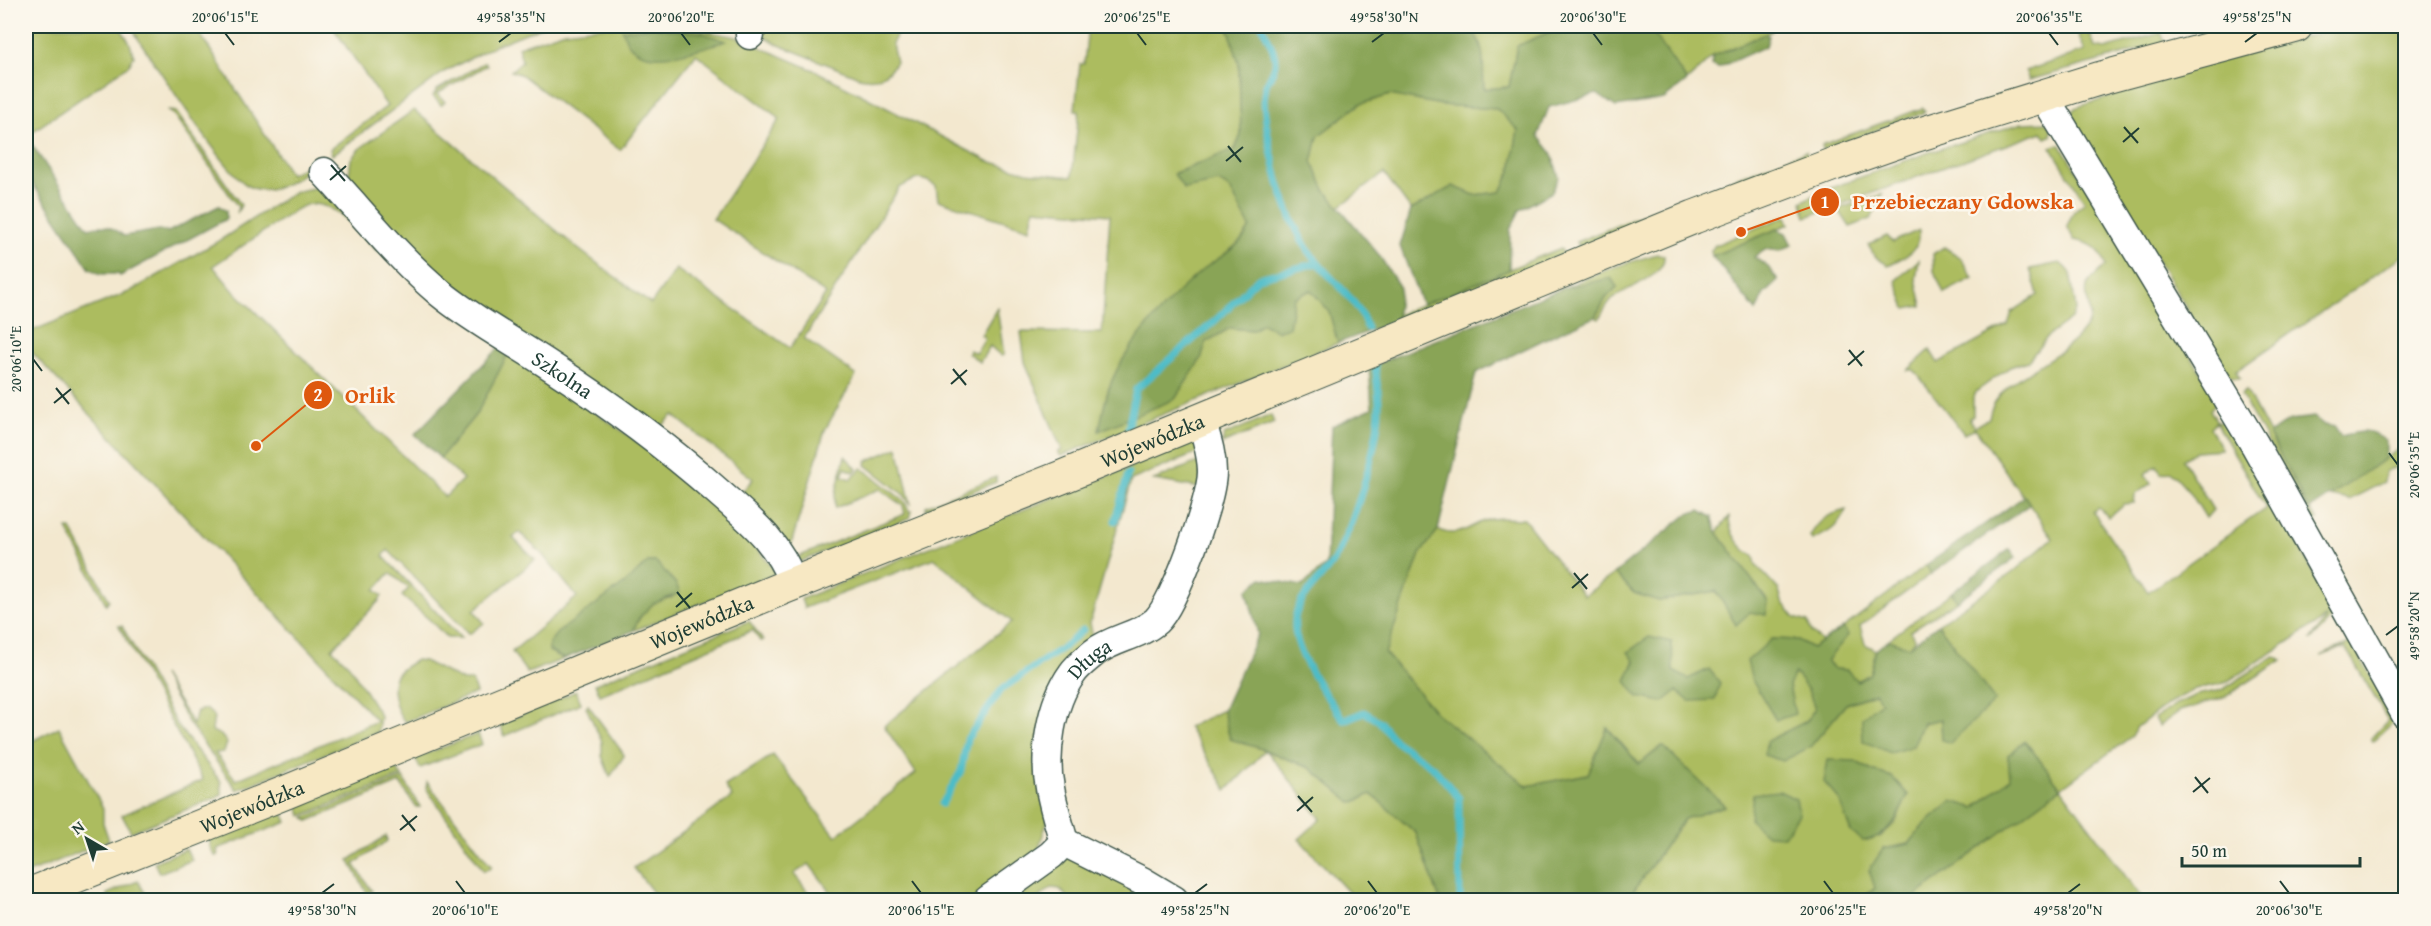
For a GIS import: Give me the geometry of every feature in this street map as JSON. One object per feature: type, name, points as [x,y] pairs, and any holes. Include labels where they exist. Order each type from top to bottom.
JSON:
[{"type":"main road","name":"Wojewódzka","points":[[26,896],[1062,477],[1694,217],[1864,152],[2233,34],[2296,26]]},
{"type":"street","points":[[2044,96],[2255,445],[2406,715]]},
{"type":"street","name":"Szkolna","points":[[324,172],[407,261],[441,293],[590,392],[698,474],[762,531],[784,559],[794,584]]},
{"type":"street","name":"Długa","points":[[1064,842],[1049,787],[1048,748],[1052,720],[1072,674],[1097,650],[1155,622],[1167,609],[1175,593],[1208,498],[1212,475],[1211,454],[1201,419]]},
{"type":"street","points":[[988,900],[1051,855],[1064,842],[1142,881],[1174,900]]},
{"type":"green space","points":[[1329,25],[1403,33],[1459,25],[1473,32],[1480,44],[1484,89],[1509,87],[1517,46],[1563,26],[1648,26],[1687,81],[1664,99],[1616,107],[1597,94],[1549,107],[1538,136],[1551,152],[1559,177],[1552,192],[1520,210],[1510,230],[1509,270],[1422,305],[1400,246],[1411,210],[1453,186],[1474,195],[1501,192],[1511,171],[1518,130],[1497,109],[1442,105],[1390,95],[1360,104],[1318,136],[1312,162],[1325,190],[1379,255],[1400,288],[1396,321],[1338,343],[1329,311],[1311,290],[1294,298],[1289,327],[1276,331],[1263,323],[1253,330],[1230,328],[1206,342],[1201,359],[1175,399],[1099,431],[1105,402],[1116,371],[1136,340],[1175,295],[1200,272],[1235,246],[1250,227],[1230,189],[1219,182],[1184,189],[1174,174],[1235,149],[1241,135],[1239,64],[1230,32],[1225,26]]},
{"type":"green space","points":[[26,26],[119,26],[129,41],[134,56],[129,65],[26,136]]},
{"type":"green space","points":[[132,26],[195,26],[290,174],[307,166],[321,155],[308,170],[280,187],[260,190],[250,187],[239,179],[209,142],[137,37]]},
{"type":"green space","points":[[332,26],[543,26],[494,46],[444,72],[332,155],[330,149],[387,106]]},
{"type":"green space","points":[[607,26],[678,26],[737,37],[816,71],[988,161],[1027,172],[1072,177],[1079,111],[1075,110],[1080,64],[1084,64],[1088,26],[1225,26],[1230,32],[1239,64],[1241,135],[1235,149],[1174,173],[1184,189],[1219,182],[1230,189],[1250,227],[1241,241],[1174,297],[1137,339],[1126,354],[1110,385],[1099,430],[1175,399],[1201,359],[1206,342],[1230,328],[1253,330],[1294,298],[1311,290],[1329,311],[1338,343],[1061,456],[1058,452],[1062,450],[1025,362],[1021,332],[1102,333],[1110,215],[1034,209],[1030,229],[938,200],[936,186],[925,180],[914,180],[899,188],[804,338],[856,375],[825,430],[790,548],[738,497],[753,479],[673,415],[657,431],[449,291],[348,181],[351,159],[359,149],[414,110],[577,248],[651,304],[676,269],[790,348],[826,294],[713,219],[780,119],[696,54],[620,150],[522,75],[511,71],[522,61],[518,47],[565,31]]},
{"type":"green space","points":[[757,26],[901,26],[892,44],[896,62],[880,77],[871,78],[859,77],[779,45],[760,34]]},
{"type":"green space","points":[[1348,26],[1439,26],[1415,33],[1391,34]]},
{"type":"green space","points":[[1463,26],[1563,26],[1517,46],[1509,87],[1484,89],[1483,62],[1479,46],[1476,39]]},
{"type":"green space","points":[[1685,26],[1768,26],[1772,31],[1713,56],[1687,81],[1654,34]]},
{"type":"green space","points":[[2075,26],[2087,26],[2095,47],[2105,49],[2161,33],[2165,43],[2029,80],[2025,71],[2085,51]]},
{"type":"green space","points":[[2345,26],[2405,26],[2405,254],[2236,371],[2240,378],[2234,378],[2226,374],[2070,114],[2075,108],[2113,96],[2115,89]]},
{"type":"green space","points":[[653,27],[702,33],[726,41],[674,55],[648,55],[637,51],[628,43],[622,30]]},
{"type":"green space","points":[[1765,34],[1769,36],[1766,46],[1718,68],[1711,65],[1713,56]]},
{"type":"green space","points":[[485,62],[487,65],[437,94],[445,102],[441,105],[433,96],[437,90]]},
{"type":"green space","points":[[1390,95],[1442,105],[1497,109],[1518,130],[1511,171],[1501,192],[1474,195],[1453,186],[1411,210],[1384,173],[1339,207],[1325,190],[1312,162],[1318,136],[1360,104]]},
{"type":"green space","points":[[1923,108],[1925,112],[1823,150],[1822,145]]},
{"type":"green space","points":[[166,110],[176,112],[241,205],[237,213],[238,207],[174,115]]},
{"type":"green space","points":[[2048,122],[2052,130],[2051,136],[2046,138],[2042,132],[1806,217],[1802,202],[1817,193],[1927,153],[2022,123]]},
{"type":"green space","points":[[2060,144],[2218,400],[2210,410],[2217,422],[2229,419],[2336,614],[2310,641],[2327,617],[2225,683],[2195,689],[2169,703],[2137,727],[2132,736],[2061,788],[2025,741],[2008,755],[2011,778],[1974,808],[1952,802],[1923,826],[1909,844],[1883,849],[1875,888],[1867,895],[1867,900],[1627,900],[1684,819],[1725,806],[1662,746],[1639,764],[1608,728],[1588,774],[1527,786],[1436,713],[1385,653],[1420,554],[1438,530],[1454,533],[1491,519],[1524,519],[1584,596],[1615,573],[1634,593],[1659,601],[1717,591],[1750,612],[1768,602],[1717,532],[1729,517],[1736,540],[1754,556],[1756,565],[1779,590],[1782,602],[1795,618],[1808,622],[1811,632],[1822,641],[1812,648],[1798,640],[1772,639],[1794,714],[1789,685],[1795,672],[1808,690],[1815,708],[1807,721],[1767,741],[1810,747],[1846,704],[1877,693],[1913,746],[1923,723],[1941,719],[1942,740],[1960,656],[1938,624],[2012,573],[2053,538],[1975,428],[1964,434],[1914,370],[1908,370],[1930,350],[1938,363],[2008,325],[2012,312],[2038,295],[2030,269],[2060,263],[2070,272],[2076,309],[2071,319],[2048,336],[2028,361],[2010,367],[1977,391],[1973,397],[1973,416],[1969,418],[1974,427],[1989,418],[1994,404],[2003,392],[2073,342],[2083,331],[2090,313],[2086,293],[2088,284],[2106,266],[2098,251],[2090,245],[2074,240],[2067,226],[2074,211],[2085,202],[2051,147]],"holes":[[[2216,422],[2266,508],[2148,592],[2093,512],[2098,508],[2109,517],[2124,504],[2134,503],[2135,495],[2151,483],[2145,474],[2157,465],[2161,474],[2171,471],[2190,492],[2206,518],[2213,510],[2183,460],[2196,451],[2221,449],[2210,427]],[[1628,651],[1688,679],[1626,681],[1635,660]],[[1855,761],[1872,771],[1892,777],[1908,795],[1895,823],[1880,837],[1851,832],[1839,799]]]},
{"type":"green space","points":[[32,145],[88,228],[107,226],[124,236],[159,230],[168,232],[219,206],[226,211],[226,219],[120,276],[101,274],[90,269],[26,174],[26,161]]},
{"type":"green space","points":[[1806,151],[1808,156],[1734,184],[1730,180]]},
{"type":"green space","points":[[1718,185],[1720,190],[1580,247],[1576,242]]},
{"type":"green space","points":[[318,187],[328,189],[378,252],[339,214],[330,208],[310,204],[297,209],[213,266],[232,289],[445,497],[463,479],[440,458],[477,413],[509,352],[652,452],[743,531],[777,573],[633,631],[648,608],[658,600],[672,598],[676,584],[656,562],[648,562],[555,656],[564,659],[527,673],[512,652],[577,597],[542,554],[519,532],[513,538],[535,560],[474,610],[484,623],[469,634],[388,550],[383,556],[461,638],[447,638],[402,596],[409,588],[390,573],[375,590],[382,596],[378,602],[332,649],[349,665],[377,710],[380,716],[378,732],[237,790],[188,722],[162,675],[193,725],[197,711],[206,709],[214,716],[212,731],[221,735],[227,743],[224,752],[215,753],[236,780],[377,721],[26,346],[26,336],[29,332],[129,292],[222,239],[294,192]]},
{"type":"green space","points":[[1883,194],[1871,219],[1850,227],[1838,209]]},
{"type":"green space","points":[[1786,216],[1789,224],[1712,256],[1711,251],[1715,245]]},
{"type":"green space","points":[[1777,229],[1786,233],[1792,245],[1780,251],[1765,249],[1754,257],[1768,267],[1778,281],[1764,294],[1756,311],[1712,256]]},
{"type":"green space","points":[[1919,230],[1918,243],[1915,248],[1906,256],[1888,265],[1876,258],[1868,245],[1887,236],[1893,242]]},
{"type":"green space","points":[[1944,247],[1960,257],[1973,278],[1944,293],[1934,271],[1933,254]]},
{"type":"green space","points":[[1561,248],[1563,255],[1396,321],[1397,315]]},
{"type":"green space","points":[[1657,254],[1664,255],[1659,269],[1644,281],[1612,299],[1599,319],[1595,317],[1606,298],[1617,287],[1563,288],[1614,267]]},
{"type":"green space","points":[[1919,260],[1916,279],[1922,306],[1906,309],[1896,280]]},
{"type":"green space","points":[[1611,278],[1617,287],[1606,298],[1595,317],[1476,373],[1438,530],[1420,554],[1385,653],[1436,713],[1527,786],[1588,774],[1607,728],[1639,764],[1663,746],[1725,806],[1684,819],[1627,900],[1440,900],[1416,833],[1371,794],[1352,803],[1310,768],[1230,739],[1223,710],[1258,634],[1247,590],[1262,578],[1302,586],[1326,565],[1332,426],[1372,408],[1369,367],[1563,288]]},
{"type":"green space","points":[[997,308],[1004,355],[1001,356],[990,346],[980,362],[968,353],[969,350],[976,353],[985,338],[981,335]]},
{"type":"green space","points":[[500,347],[509,352],[477,413],[440,458],[415,434]]},
{"type":"green space","points":[[2246,390],[2309,510],[2318,520],[2313,522],[2241,395]]},
{"type":"green space","points":[[1271,415],[1274,423],[1222,444],[1224,435]]},
{"type":"green space","points":[[2314,417],[2324,425],[2335,427],[2341,436],[2365,432],[2375,434],[2386,441],[2386,458],[2309,510],[2269,434],[2290,420]]},
{"type":"green space","points":[[1197,440],[1200,452],[1131,480],[1090,623],[1094,643],[1072,671],[1048,819],[1037,854],[979,900],[837,900],[809,864],[794,874],[814,900],[659,900],[634,868],[732,797],[725,786],[773,755],[836,836],[916,773],[884,726],[1012,622],[934,558],[804,608],[801,599]]},
{"type":"green space","points":[[2405,445],[2405,469],[2396,467],[2386,471],[2384,482],[2349,500],[2330,496]]},
{"type":"green space","points":[[898,447],[911,505],[904,495],[866,465],[867,461]]},
{"type":"green space","points":[[845,456],[857,469],[854,472],[845,468],[842,476],[850,479],[862,468],[904,501],[910,512],[912,511],[910,518],[799,562],[795,558],[905,514],[903,506],[880,489],[835,508],[835,496]]},
{"type":"green space","points":[[1200,461],[1201,488],[1154,480]]},
{"type":"green space","points":[[996,477],[996,482],[926,510],[926,506]]},
{"type":"green space","points":[[2025,496],[2030,504],[1931,574],[1926,565]]},
{"type":"green space","points":[[1700,510],[1712,517],[1717,532],[1768,602],[1766,615],[1750,612],[1736,625],[1716,591],[1659,601],[1634,593],[1615,573],[1688,514]]},
{"type":"green space","points":[[1846,510],[1832,529],[1812,540],[1810,536],[1817,525],[1829,516]]},
{"type":"green space","points":[[67,529],[71,529],[109,600],[106,604]]},
{"type":"green space","points":[[2010,549],[2016,557],[1957,601],[1952,592]]},
{"type":"green space","points":[[648,562],[656,562],[676,584],[680,593],[653,604],[639,618],[633,631],[564,659],[549,651],[549,643],[557,633],[625,583]]},
{"type":"green space","points":[[1926,565],[1931,574],[1860,626],[1865,644],[1876,650],[1870,674],[1856,681],[1847,670],[1834,669],[1827,660],[1848,635],[1843,628]]},
{"type":"green space","points":[[1952,592],[1957,601],[1910,631],[1915,640],[1909,647],[1888,640]]},
{"type":"green space","points":[[749,621],[763,640],[760,641],[753,630],[600,695],[595,684]]},
{"type":"green space","points":[[1938,624],[1995,701],[1950,743],[1942,740],[1941,719],[1923,723],[1913,746],[1891,753],[1863,741],[1862,718],[1881,702],[1876,693],[1846,704],[1810,747],[1783,761],[1764,755],[1767,741],[1807,721],[1815,708],[1808,690],[1795,673],[1789,686],[1795,714],[1776,720],[1752,680],[1747,661],[1772,639],[1798,640],[1812,648],[1843,628],[1848,635],[1827,661],[1834,669],[1847,670],[1857,681],[1870,674],[1876,650],[1888,640],[1909,647]]},
{"type":"green space","points":[[119,626],[122,626],[177,725],[221,782],[222,795],[131,832],[122,815],[203,780]]},
{"type":"green space","points":[[1649,637],[1672,642],[1673,671],[1688,679],[1709,669],[1720,683],[1715,700],[1689,701],[1677,691],[1663,702],[1638,697],[1626,681],[1635,661],[1628,652]]},
{"type":"green space","points":[[2351,642],[2396,720],[2373,741],[2371,738],[2388,720],[2345,647],[2321,656]]},
{"type":"green space","points":[[2275,656],[2282,660],[2225,697],[2180,711],[2159,726],[2155,718],[2176,704],[2196,695],[2222,690]]},
{"type":"green space","points":[[416,660],[424,661],[463,681],[472,681],[476,693],[405,722],[394,700],[394,680],[400,671]]},
{"type":"green space","points":[[576,691],[581,703],[504,736],[500,724]]},
{"type":"green space","points":[[588,705],[624,756],[610,777],[602,756],[602,742],[586,707]]},
{"type":"green space","points":[[1223,710],[1230,739],[1266,750],[1227,790],[1188,727]]},
{"type":"green space","points":[[59,727],[103,808],[103,823],[109,840],[26,874],[26,744]]},
{"type":"green space","points":[[478,734],[482,744],[420,768],[415,758]]},
{"type":"green space","points":[[2025,741],[2061,788],[1910,900],[1867,900],[1867,895],[1875,888],[1869,870],[1883,849],[1909,844],[1923,826],[1952,801],[1975,808],[2010,778],[2008,755]]},
{"type":"green space","points":[[1266,751],[1310,768],[1352,803],[1371,794],[1416,833],[1440,900],[1356,900],[1299,839],[1321,819]]},
{"type":"green space","points":[[1828,760],[1855,761],[1872,771],[1892,777],[1908,795],[1892,825],[1881,835],[1863,841],[1851,832],[1839,799],[1824,782]]},
{"type":"green space","points":[[394,766],[402,776],[301,816],[298,804]]},
{"type":"green space","points":[[403,778],[420,807],[416,807],[400,783],[308,821],[305,817]]},
{"type":"green space","points":[[427,782],[492,867],[484,871],[426,788]]},
{"type":"green space","points":[[2061,788],[2143,900],[1910,900]]},
{"type":"green space","points":[[1779,791],[1796,799],[1799,814],[1784,836],[1767,835],[1750,820],[1753,794]]},
{"type":"green space","points":[[282,810],[287,822],[217,849],[218,855],[215,856],[210,847],[210,839]]},
{"type":"green space","points":[[386,836],[387,841],[354,864],[372,891],[367,893],[349,860]]},
{"type":"green space","points":[[186,849],[192,860],[159,873],[154,862]]},
{"type":"green space","points":[[1070,851],[1162,900],[1070,900],[1060,889],[1052,888],[1035,900],[1024,900],[1021,897],[1008,900]]},
{"type":"green space","points":[[138,881],[145,893],[139,900],[111,900],[107,894]]},
{"type":"waterway","points":[[1262,26],[1275,58],[1264,98],[1273,160],[1285,202],[1305,245],[1358,309],[1367,328]]},
{"type":"waterway","points":[[1128,428],[1136,389],[1217,319],[1258,278],[1317,263]]},
{"type":"waterway","points":[[1375,364],[1379,400],[1378,421],[1363,488],[1347,534],[1338,552],[1330,566],[1300,604],[1295,619],[1295,631],[1298,644],[1311,672],[1344,720],[1364,712],[1379,721],[1395,741],[1433,767],[1459,798],[1460,900]]},
{"type":"waterway","points":[[1115,521],[1128,474]]},
{"type":"waterway","points":[[942,804],[961,771],[967,739],[1002,689],[1065,646],[1083,630]]},
{"type":"place","name":"Przebieczany Gdowska","points":[[1741,232]]},
{"type":"place","name":"Orlik","points":[[256,446]]}]
